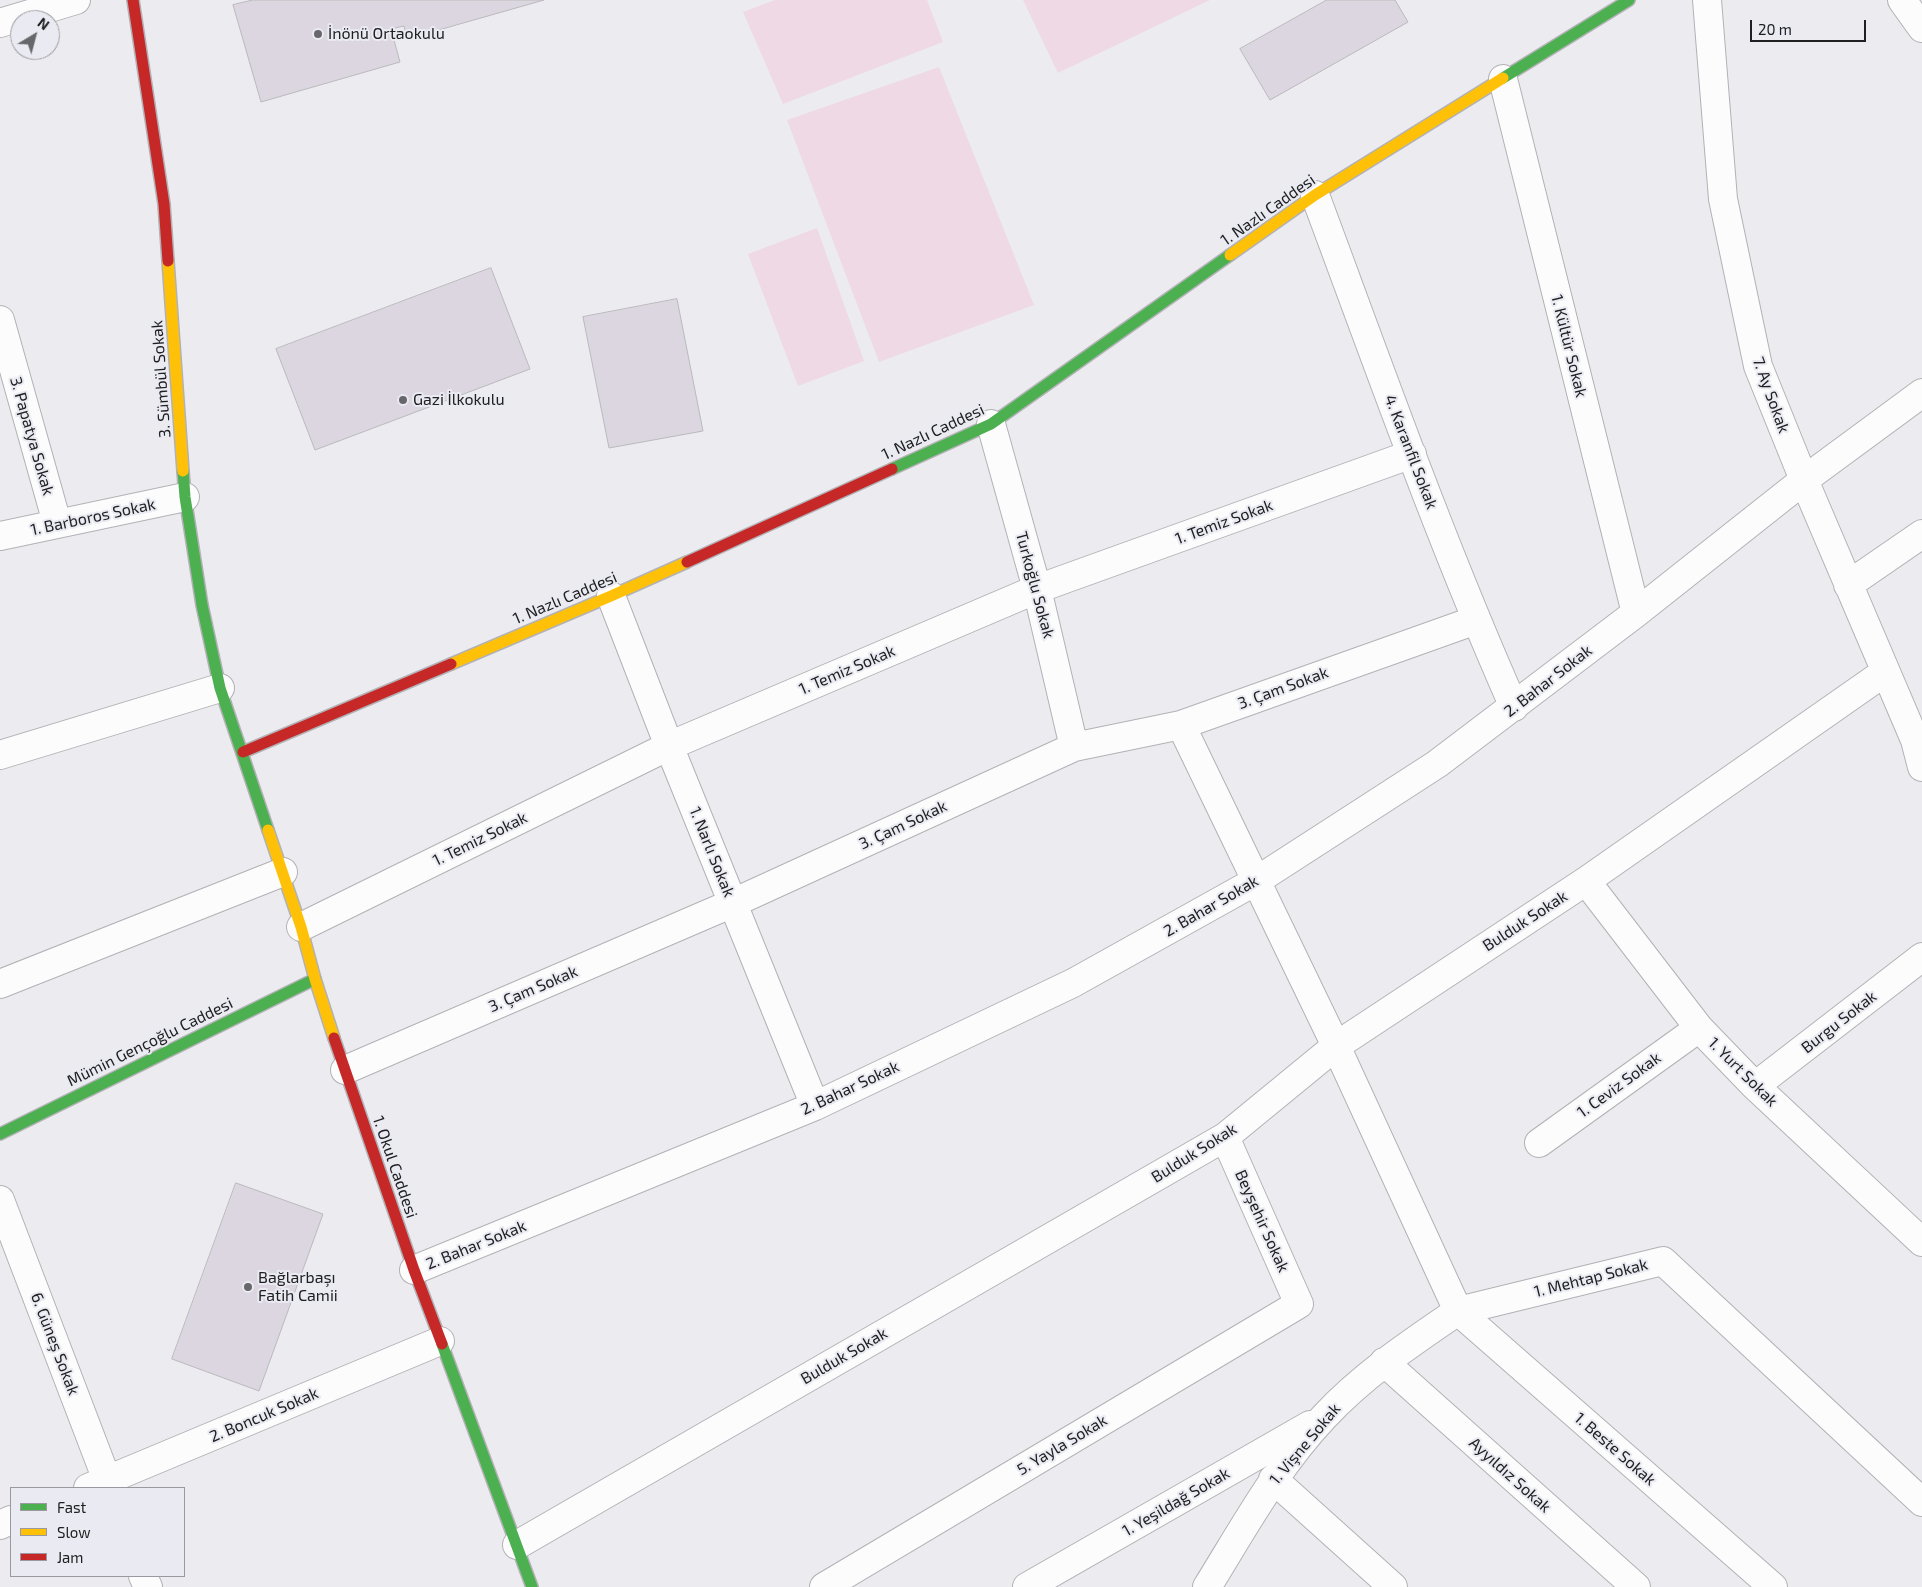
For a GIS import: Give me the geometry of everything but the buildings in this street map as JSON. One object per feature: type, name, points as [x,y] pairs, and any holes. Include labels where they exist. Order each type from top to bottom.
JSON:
[{"type":"street","points":[[0,23],[76,0]]},
{"type":"street","name":"3. Sümbül Sokak","points":[[133,0],[164,204],[185,497],[202,605],[220,688],[243,752]]},
{"type":"street","name":"1. Nazlı Caddesi","points":[[243,752],[611,596],[991,424],[1315,195],[1629,0]]},
{"type":"street","name":"7. Ay Sokak","points":[[1707,0],[1723,198],[1758,366],[1885,672],[1918,738],[1922,767]]},
{"type":"street","points":[[1902,0],[1922,28]]},
{"type":"street","name":"1. Kültür Sokak","points":[[1503,79],[1636,613]]},
{"type":"street","name":"4. Karanfil Sokak","points":[[1315,195],[1476,620],[1514,707]]},
{"type":"street","name":"3. Papatya Sokak","points":[[0,320],[57,524]]},
{"type":"street","name":"2. Bahar Sokak","points":[[414,1270],[815,1106],[1073,983],[1256,881],[1437,764],[1636,613],[1804,480],[1922,393]]},
{"type":"street","name":"Turkoğlu Sokak","points":[[991,424],[1037,589],[1074,747]]},
{"type":"street","name":"1. Temiz Sokak","points":[[301,927],[669,746],[1037,589],[1412,454]]},
{"type":"street","name":"1. Barboros Sokak","points":[[0,536],[185,497]]},
{"type":"street","points":[[1848,584],[1922,534]]},
{"type":"street","name":"1. Narlı Sokak","points":[[611,596],[669,746],[815,1106]]},
{"type":"street","name":"3. Çam Sokak","points":[[345,1070],[733,904],[1074,747],[1181,725],[1476,620]]},
{"type":"street","name":"Bulduk Sokak","points":[[517,1544],[1225,1137],[1336,1046],[1586,881],[1885,672]]},
{"type":"street","points":[[0,755],[220,688]]},
{"type":"street","points":[[1181,725],[1336,1046],[1458,1310]]},
{"type":"street","name":"1. Okul Caddesi","points":[[243,752],[301,927],[315,980],[414,1270],[532,1587]]},
{"type":"street","points":[[0,984],[283,872]]},
{"type":"street","name":"1. Yurt Sokak","points":[[1586,881],[1700,1028],[1755,1086],[1920,1236]]},
{"type":"street","name":"Burgu Sokak","points":[[1755,1086],[1922,957]]},
{"type":"street","name":"Mümin Gençoğlu Caddesi","points":[[0,1134],[315,980]]},
{"type":"street","name":"1. Ceviz Sokak","points":[[1539,1143],[1700,1028]]},
{"type":"street","name":"Beyşehir Sokak","points":[[1225,1137],[1299,1304]]},
{"type":"street","name":"6. Güneş Sokak","points":[[0,1200],[10,1256],[102,1486]]},
{"type":"street","name":"1. Mehtap Sokak","points":[[1458,1310],[1664,1261],[1921,1498]]},
{"type":"street","name":"5. Yayla Sokak","points":[[824,1587],[1299,1304]]},
{"type":"street","name":"1. Vişne Sokak","points":[[1207,1587],[1274,1479],[1324,1417],[1384,1362],[1458,1310]]},
{"type":"street","name":"1. Beste Sokak","points":[[1458,1310],[1773,1587]]},
{"type":"street","name":"2. Boncuk Sokak","points":[[102,1486],[440,1341]]},
{"type":"street","name":"Ayyıldız Sokak","points":[[1384,1362],[1636,1587]]},
{"type":"street","name":"1. Yeşildağ Sokak","points":[[1028,1587],[1324,1417]]},
{"type":"street","points":[[1274,1479],[1393,1587]]},
{"type":"shaded area","points":[[775,0],[927,0],[943,42],[783,104],[743,12]]},
{"type":"shaded area","points":[[1023,0],[1210,0],[1058,73]]},
{"type":"shaded area","points":[[939,67],[1034,305],[879,362],[787,120]]},
{"type":"shaded area","points":[[817,228],[864,361],[798,386],[748,254]]},
{"type":"traffic: fast","points":[[1503,78],[1629,0]]},
{"type":"traffic: fast","points":[[892,469],[991,424],[1230,255]]},
{"type":"traffic: fast","points":[[183,471],[185,497],[202,605],[220,688],[268,830]]},
{"type":"traffic: fast","points":[[0,1134],[315,979]]},
{"type":"traffic: fast","points":[[442,1344],[532,1587]]},
{"type":"traffic: slow","points":[[1230,255],[1315,195],[1503,78]]},
{"type":"traffic: slow","points":[[168,261],[183,471]]},
{"type":"traffic: slow","points":[[451,664],[687,562]]},
{"type":"traffic: slow","points":[[268,830],[301,927],[334,1038]]},
{"type":"traffic: jam","points":[[133,0],[164,204],[168,261]]},
{"type":"traffic: jam","points":[[687,562],[892,469]]},
{"type":"traffic: jam","points":[[243,752],[451,664]]},
{"type":"traffic: jam","points":[[334,1038],[414,1270],[442,1344]]},
{"type":"place","name":"İnönü Ortaokulu","points":[[318,34]]},
{"type":"place","name":"Gazi İlkokulu","points":[[403,400]]},
{"type":"place","name":"Bağlarbaşı Fatih Camii","points":[[248,1287]]}]
